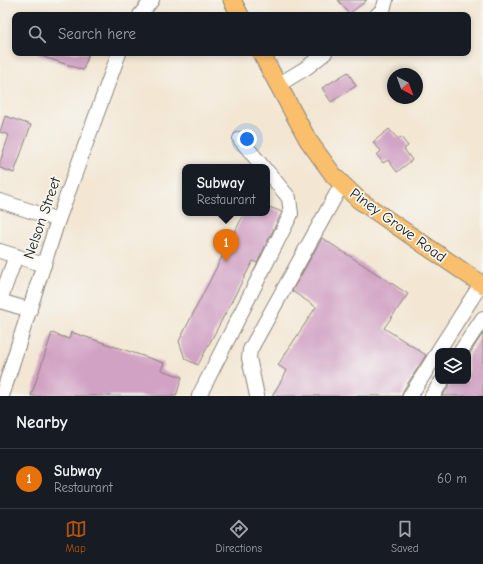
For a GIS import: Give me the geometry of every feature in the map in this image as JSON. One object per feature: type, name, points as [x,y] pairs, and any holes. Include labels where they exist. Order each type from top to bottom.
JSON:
[{"type":"main road","points":[[232,0],[238,12]]},
{"type":"main road","name":"Piney Grove Road","points":[[263,56],[308,140],[334,176],[359,200],[482,284]]},
{"type":"street","points":[[142,12],[152,0]]},
{"type":"street","points":[[381,12],[383,10],[386,0]]},
{"type":"street","name":"Nelson Street","points":[[2,396],[58,220],[118,56]]},
{"type":"street","points":[[278,85],[306,68],[321,56]]},
{"type":"street","points":[[240,139],[261,164]]},
{"type":"street","points":[[199,396],[291,214],[289,198],[270,175]]},
{"type":"street","points":[[257,396],[249,358],[250,350],[342,184]]},
{"type":"street","points":[[0,201],[58,220]]},
{"type":"street","points":[[0,250],[44,266]]},
{"type":"street","points":[[16,256],[0,300],[30,310]]},
{"type":"street","points":[[440,348],[482,284]]},
{"type":"street","points":[[464,348],[483,318]]},
{"type":"street","points":[[410,396],[435,356]]},
{"type":"street","points":[[432,396],[440,384]]},
{"type":"building","points":[[338,0],[367,0],[352,12],[347,12]]},
{"type":"building","points":[[41,56],[88,56],[83,70]]},
{"type":"building","points":[[348,72],[356,86],[331,102],[322,88]]},
{"type":"building","points":[[5,116],[31,125],[14,173],[0,168],[0,162],[9,135],[0,132]]},
{"type":"building","points":[[389,129],[398,139],[401,137],[408,146],[404,149],[412,160],[397,172],[388,160],[383,163],[377,155],[381,151],[373,142]]},
{"type":"building","points":[[270,207],[282,212],[257,263],[253,261],[198,365],[185,359],[179,341],[226,249],[222,247],[229,230],[235,232],[243,216],[270,216]]},
{"type":"building","points":[[322,238],[408,294],[384,328],[426,355],[403,391],[402,396],[272,396],[287,371],[278,365],[316,307],[292,291]]},
{"type":"building","points":[[71,332],[164,363],[161,370],[182,377],[176,396],[31,396],[52,333],[69,339]]},
{"type":"building","points":[[483,333],[483,396],[442,396],[449,384],[471,384],[471,351]]},
{"type":"place","name":"Subway","points":[[226,262]]}]
